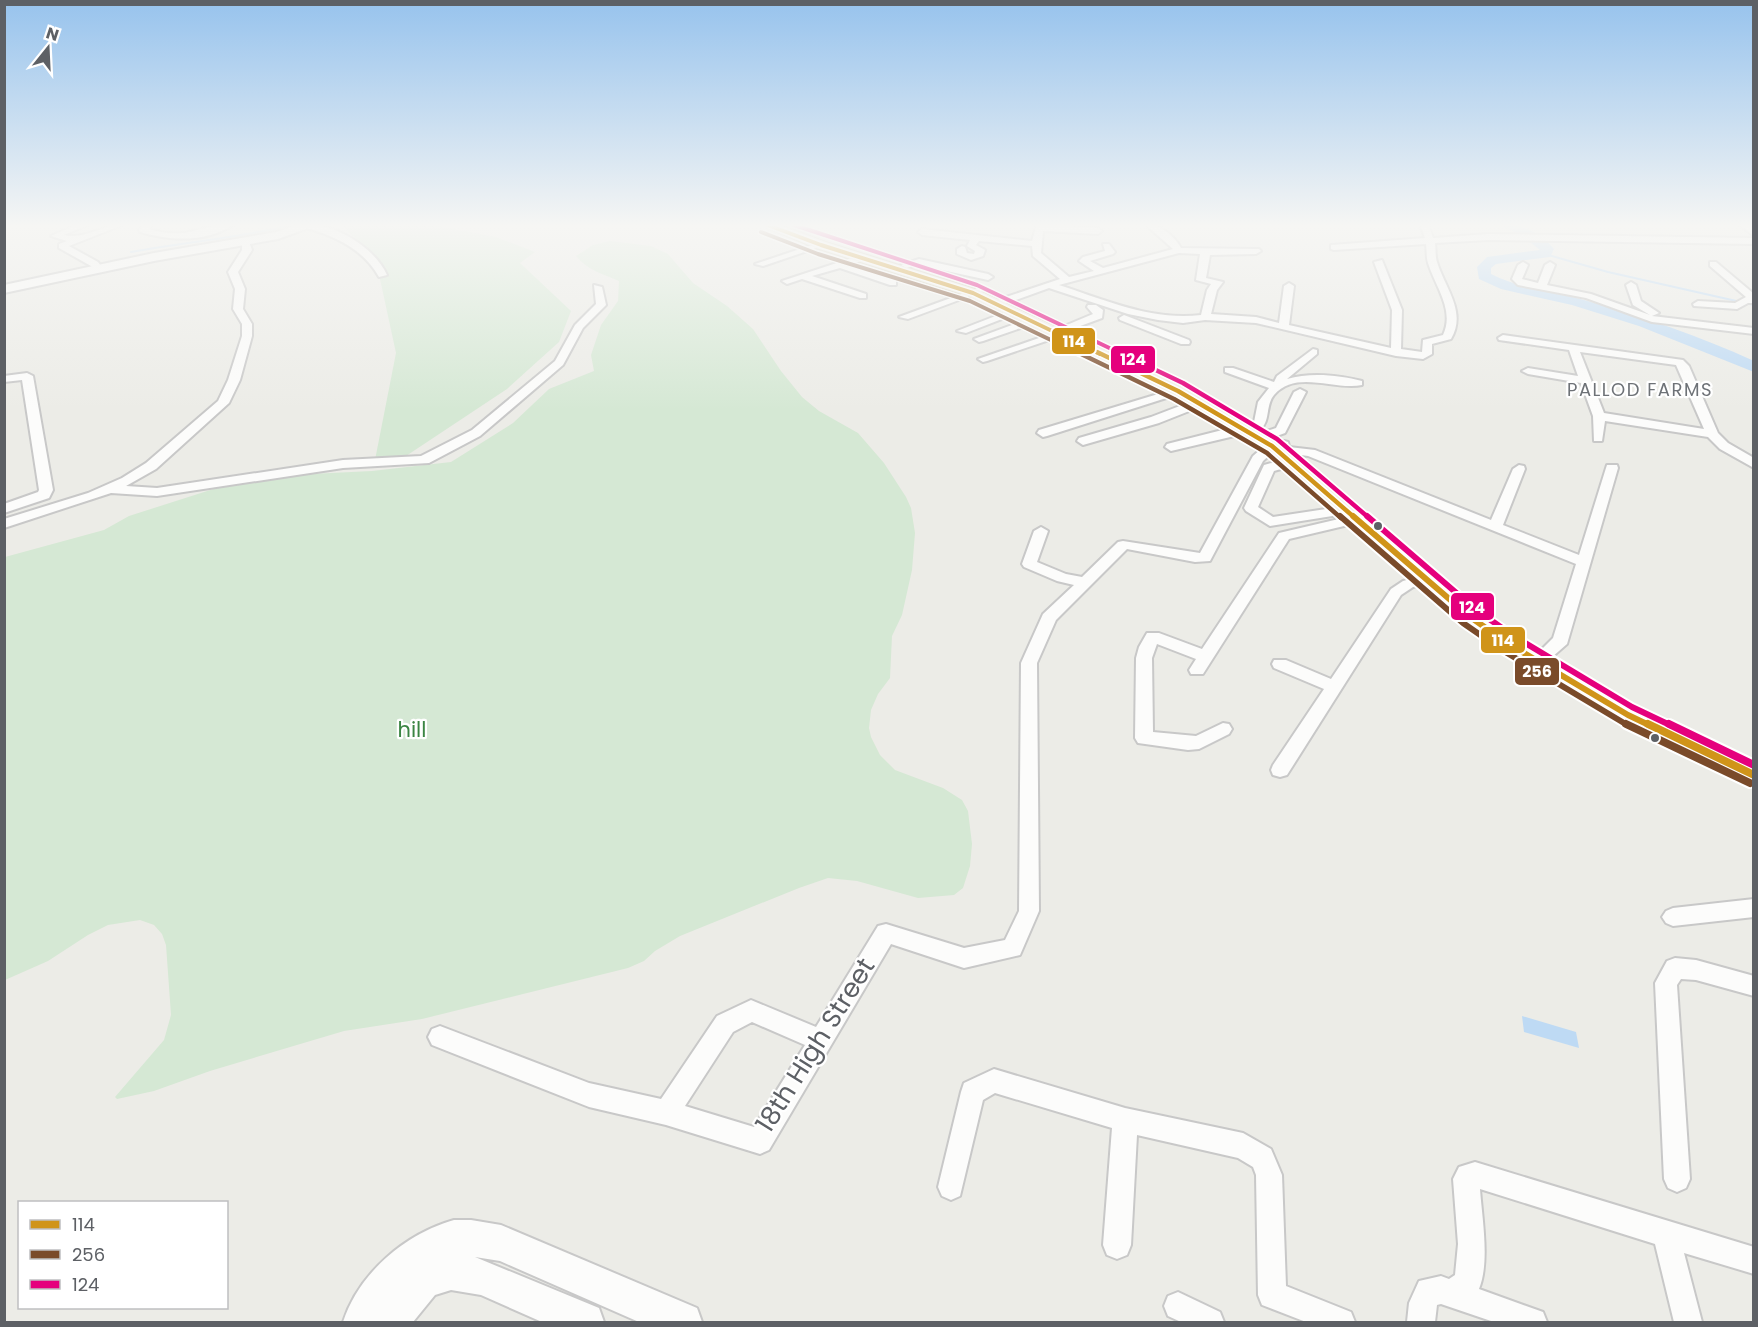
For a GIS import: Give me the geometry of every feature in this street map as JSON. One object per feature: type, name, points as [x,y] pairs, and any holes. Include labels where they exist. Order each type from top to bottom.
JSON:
[{"type":"main road","points":[[981,286],[1006,305],[1034,320],[1063,331],[1271,442],[1469,616],[1534,660],[1658,731],[1754,775]]},
{"type":"main road","points":[[1006,305],[1188,388],[1271,442],[1483,612],[1545,654],[1646,712],[1754,762]]},
{"type":"street","points":[[4,524],[127,481],[151,466],[223,403],[234,380],[247,336],[247,324],[238,309],[239,286]]},
{"type":"street","points":[[832,286],[863,296]]},
{"type":"street","points":[[904,317],[981,286]]},
{"type":"street","points":[[962,330],[1006,305],[1047,286]]},
{"type":"street","points":[[1052,286],[1149,315],[1183,320],[1205,317],[1256,320],[1396,353],[1426,355],[1427,342],[1443,339],[1452,330],[1452,311],[1442,286]]},
{"type":"street","points":[[1205,317],[1215,286]]},
{"type":"street","points":[[1284,325],[1289,286]]},
{"type":"street","points":[[1388,286],[1397,310],[1396,353]]},
{"type":"street","points":[[1537,286],[1588,296],[1642,316],[1661,320],[1754,331]]},
{"type":"street","points":[[1631,286],[1637,303],[1661,320]]},
{"type":"street","points":[[1698,304],[1737,306],[1748,300],[1734,286]]},
{"type":"street","points":[[108,489],[157,492],[343,464],[424,460],[476,433],[559,363],[579,327],[601,305],[597,287]]},
{"type":"street","points":[[983,359],[1098,316],[1099,312],[1092,307]]},
{"type":"street","points":[[1121,317],[1185,342]]},
{"type":"street","points":[[979,339],[1034,320]]},
{"type":"street","points":[[1503,338],[1678,362],[1683,366],[1712,434],[1724,446],[1754,464]]},
{"type":"street","points":[[1573,347],[1599,416],[1598,438]]},
{"type":"street","points":[[1313,352],[1281,378],[1278,386],[1263,402],[1263,418],[1271,442],[1269,468],[1251,508],[1270,522],[1351,514]]},
{"type":"street","points":[[1229,370],[1278,386],[1305,379],[1358,383]]},
{"type":"street","points":[[1528,371],[1585,380]]},
{"type":"street","points":[[4,379],[27,376],[46,490],[44,495],[4,509]]},
{"type":"street","points":[[1043,434],[1178,391]]},
{"type":"street","points":[[1041,531],[1029,564],[1062,579],[1084,582],[1124,545],[1143,545],[1187,558],[1205,558],[1258,459],[1281,430],[1300,392]]},
{"type":"street","points":[[1083,441],[1155,420],[1198,403]]},
{"type":"street","points":[[1599,416],[1712,434]]},
{"type":"street","points":[[1171,447],[1271,442],[1311,453],[1584,562]]},
{"type":"street","points":[[1545,654],[1561,640],[1612,468]]},
{"type":"street","points":[[1496,527],[1519,469]]},
{"type":"street","points":[[1197,670],[1284,536],[1351,514]]},
{"type":"street","points":[[1280,770],[1396,592],[1408,584],[1429,579]]},
{"type":"street","name":"18th High Street","points":[[440,1037],[589,1095],[666,1113],[760,1140],[886,933],[964,958],[1012,948],[1029,911],[1029,663],[1049,618],[1084,582]]},
{"type":"street","points":[[1207,657],[1153,638],[1144,658],[1144,738],[1199,742],[1222,729]]},
{"type":"street","points":[[1280,664],[1334,687]]},
{"type":"street","points":[[1672,917],[1754,908]]},
{"type":"street","points":[[1677,1179],[1666,983],[1675,968],[1696,970],[1754,987]]},
{"type":"street","points":[[666,1113],[725,1024],[751,1011],[820,1040]]},
{"type":"street","points":[[951,1187],[973,1092],[994,1081],[1125,1120],[1243,1146],[1262,1158],[1269,1175],[1272,1295],[1341,1323]]},
{"type":"street","points":[[1117,1245],[1125,1120]]},
{"type":"street","points":[[1451,1294],[1468,1283],[1471,1244],[1467,1198],[1468,1176],[1475,1175],[1754,1261]]},
{"type":"street","points":[[1666,1234],[1688,1323]]},
{"type":"street","points":[[362,1323],[369,1307],[410,1260],[452,1238],[477,1238],[501,1243],[683,1323]]},
{"type":"street","points":[[467,1274],[501,1243]]},
{"type":"street","points":[[388,1323],[423,1281],[467,1274],[585,1323]]},
{"type":"street","points":[[1421,1323],[1423,1303],[1428,1291],[1441,1290],[1533,1323]]},
{"type":"street","points":[[1178,1306],[1210,1323]]},
{"type":"green space","points":[[382,286],[544,286],[571,311],[559,342],[507,389],[406,456],[375,460],[396,353]]},
{"type":"green space","name":"hill","points":[[619,286],[697,286],[727,306],[753,329],[781,371],[802,397],[819,411],[858,433],[884,463],[906,497],[911,508],[915,533],[912,570],[902,615],[892,636],[890,678],[878,694],[871,710],[869,728],[880,755],[895,770],[943,788],[962,800],[968,811],[972,844],[970,866],[963,888],[954,895],[918,898],[857,881],[828,878],[680,936],[655,951],[644,961],[628,968],[422,1019],[344,1031],[210,1071],[154,1091],[117,1099],[115,1097],[164,1040],[171,1015],[166,945],[162,934],[154,925],[140,920],[108,925],[48,961],[5,980],[5,557],[104,530],[129,516],[251,477],[372,471],[451,462],[513,423],[549,389],[594,371],[591,355],[601,325],[618,301]]},
{"type":"water","points":[[1522,1016],[1576,1032],[1579,1048],[1524,1032]]},
{"type":"waterway","points":[[1506,286],[1577,302],[1644,323],[1689,339],[1754,367]]},
{"type":"waterway","points":[[1670,286],[1754,305]]},
{"type":"transit line","name":"256","points":[[921,286],[970,301],[1174,399],[1267,453],[1463,623],[1502,650],[1623,723],[1750,783]]},
{"type":"transit line","name":"114","points":[[951,286],[973,293],[1178,391],[1272,446],[1469,616],[1507,643],[1628,715],[1754,775]]},
{"type":"transit line","name":"124","points":[[979,286],[1183,383],[1277,439],[1475,609],[1512,635],[1632,707],[1754,765]]},
{"type":"district","name":"PALLOD FARMS","points":[[1640,390]]}]
